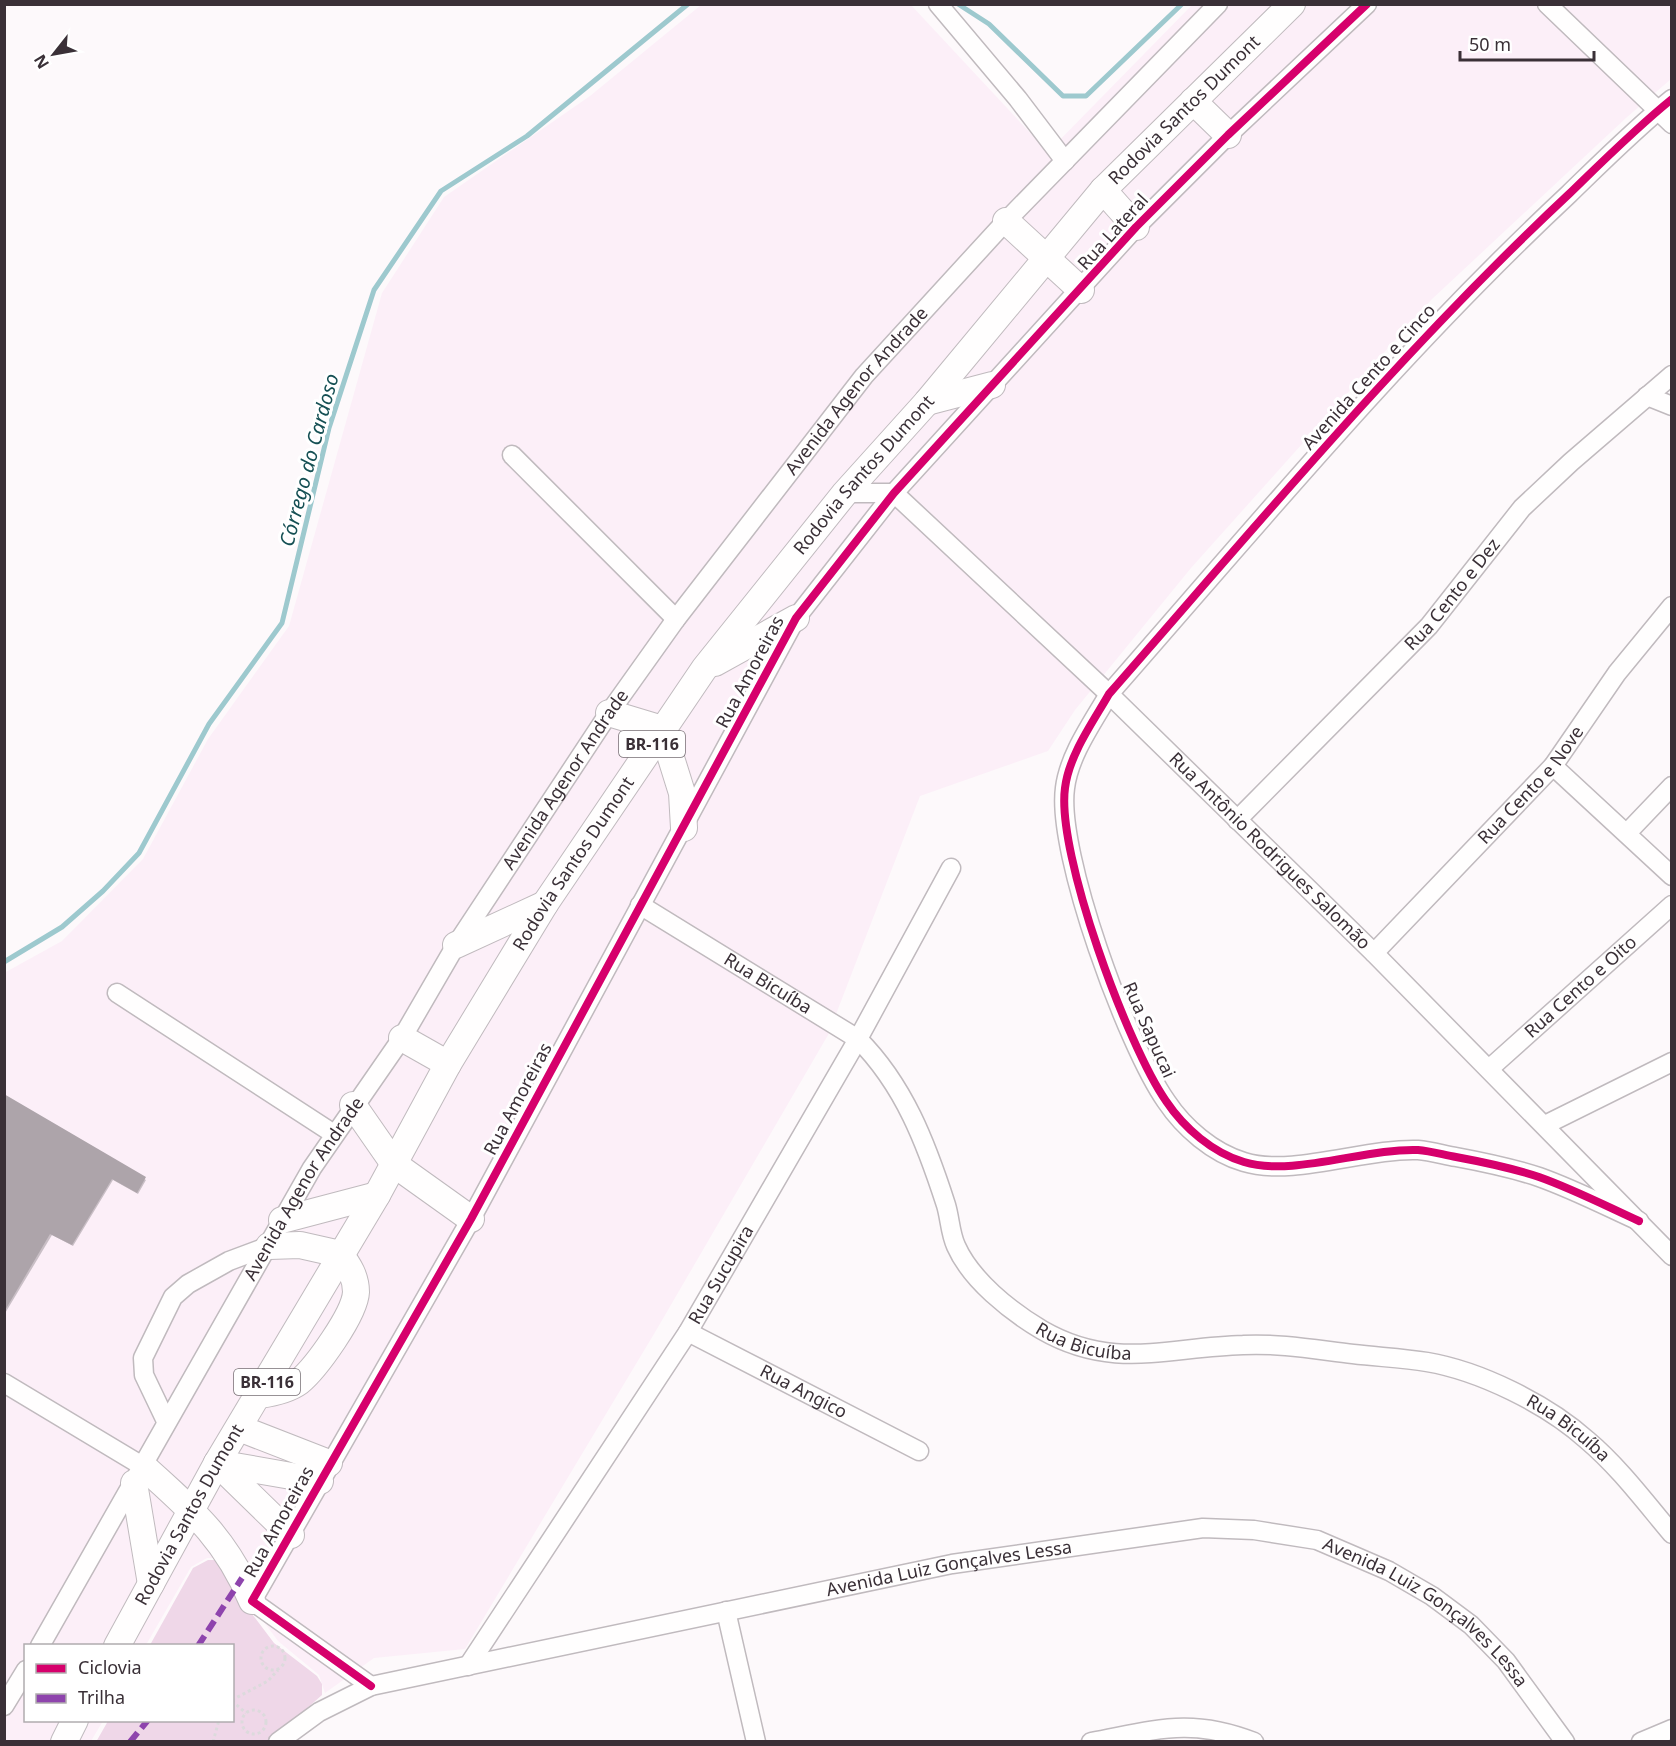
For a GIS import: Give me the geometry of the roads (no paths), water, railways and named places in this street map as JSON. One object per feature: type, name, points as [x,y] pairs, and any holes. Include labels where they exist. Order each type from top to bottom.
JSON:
[{"type":"highway","name":"Rodovia Santos Dumont","points":[[118,1644],[217,1463],[260,1395],[340,1254],[377,1195],[448,1064],[545,904],[704,669],[845,493],[927,402],[1103,190],[1292,4]]},
{"type":"highway","points":[[1193,101],[1228,135]]},
{"type":"highway","points":[[1103,190],[1136,227]]},
{"type":"highway","points":[[1006,221],[1081,290]]},
{"type":"highway","points":[[927,402],[992,385]]},
{"type":"highway","points":[[704,669],[796,618]]},
{"type":"highway","points":[[609,713],[662,729],[682,793],[684,828]]},
{"type":"highway","points":[[456,945],[545,904]]},
{"type":"highway","points":[[402,1038],[448,1064]]},
{"type":"highway","points":[[353,1105],[394,1164],[471,1219]]},
{"type":"highway","points":[[282,1220],[377,1195]]},
{"type":"highway","points":[[260,1395],[278,1392],[298,1383],[347,1318],[356,1294],[355,1279],[340,1254],[300,1245],[269,1246]]},
{"type":"highway","points":[[239,1428],[325,1472]]},
{"type":"highway","points":[[217,1463],[325,1472]]},
{"type":"highway","points":[[217,1463],[291,1535]]},
{"type":"highway","points":[[139,1475],[193,1510],[231,1558],[252,1601]]},
{"type":"highway","points":[[139,1475],[152,1584]]},
{"type":"highway","points":[[64,1742],[74,1722]]},
{"type":"street","points":[[938,4],[1018,99],[1065,161]]},
{"type":"street","name":"Avenida Agenor Andrade","points":[[41,1644],[139,1475],[166,1421],[334,1134],[402,1038],[456,945],[609,713],[676,619],[864,376],[1006,221],[1218,4]]},
{"type":"street","name":"Rua Lateral","points":[[894,493],[1136,227],[1228,135],[1367,4]]},
{"type":"street","points":[[1547,4],[1665,104],[1671,124]]},
{"type":"street","name":"Avenida Cento e Cinco","points":[[1109,694],[1373,392],[1436,325],[1527,233],[1665,104]]},
{"type":"street","name":"Rua Cento e Dez","points":[[1238,820],[1429,626],[1522,508],[1671,375]]},
{"type":"street","points":[[1647,396],[1671,406]]},
{"type":"street","points":[[512,454],[676,619]]},
{"type":"street","points":[[845,493],[894,493]]},
{"type":"street","name":"Rua Antônio Rodrigues Salomão","points":[[894,493],[1109,694],[1374,953],[1671,1256]]},
{"type":"street","name":"Rua Amoreiras","points":[[371,1686],[252,1601],[471,1219],[796,618],[894,493]]},
{"type":"street","name":"Rua Cento e Nove","points":[[1374,953],[1554,766],[1617,674],[1671,606]]},
{"type":"street","name":"Rua Sapucai","points":[[1109,694],[1079,746],[1065,785],[1065,828],[1097,945],[1117,996],[1146,1067],[1167,1102],[1185,1123],[1222,1154],[1246,1163],[1291,1165],[1353,1155],[1419,1150],[1480,1161],[1539,1177],[1639,1221]]},
{"type":"street","points":[[1554,766],[1628,832],[1671,876]]},
{"type":"street","points":[[1628,832],[1671,786]]},
{"type":"street","name":"Rua Sucupira","points":[[468,1666],[688,1332],[858,1039],[951,868]]},
{"type":"street","name":"Rua Bicuíba","points":[[640,905],[858,1039],[885,1069],[915,1121],[942,1191],[955,1245],[969,1266],[1001,1299],[1043,1331],[1072,1345],[1123,1356],[1244,1344],[1429,1362],[1476,1377],[1537,1404],[1587,1440],[1637,1492],[1671,1534]]},
{"type":"street","name":"Rua Cento e Oito","points":[[1489,1069],[1671,905]]},
{"type":"street","points":[[117,993],[334,1134]]},
{"type":"street","points":[[1545,1125],[1671,1062]]},
{"type":"street","points":[[166,1421],[144,1375],[143,1358],[173,1297],[188,1284],[229,1261],[269,1246]]},
{"type":"street","name":"Rua Angico","points":[[688,1332],[919,1451]]},
{"type":"street","points":[[4,1383],[139,1475]]},
{"type":"street","name":"Avenida Luiz Gonçalves Lessa","points":[[278,1742],[319,1712],[371,1686],[952,1564],[1203,1528],[1254,1530],[1317,1540],[1389,1571],[1432,1596],[1471,1625],[1506,1660],[1565,1742]]},
{"type":"street","points":[[726,1611],[756,1742]]},
{"type":"street","points":[[4,1706],[24,1673]]},
{"type":"street","points":[[1091,1742],[1179,1726],[1221,1730],[1254,1742]]},
{"type":"street","points":[[1641,1742],[1671,1729]]},
{"type":"waterway","name":"Córrego do Cardoso","points":[[4,962],[62,927],[103,891],[139,853],[209,724],[282,623],[329,428],[374,290],[441,191],[527,136],[688,4]]},
{"type":"waterway","name":"Córrego do Cardoso","points":[[958,4],[989,24],[1063,96],[1086,96],[1182,4]]}]
